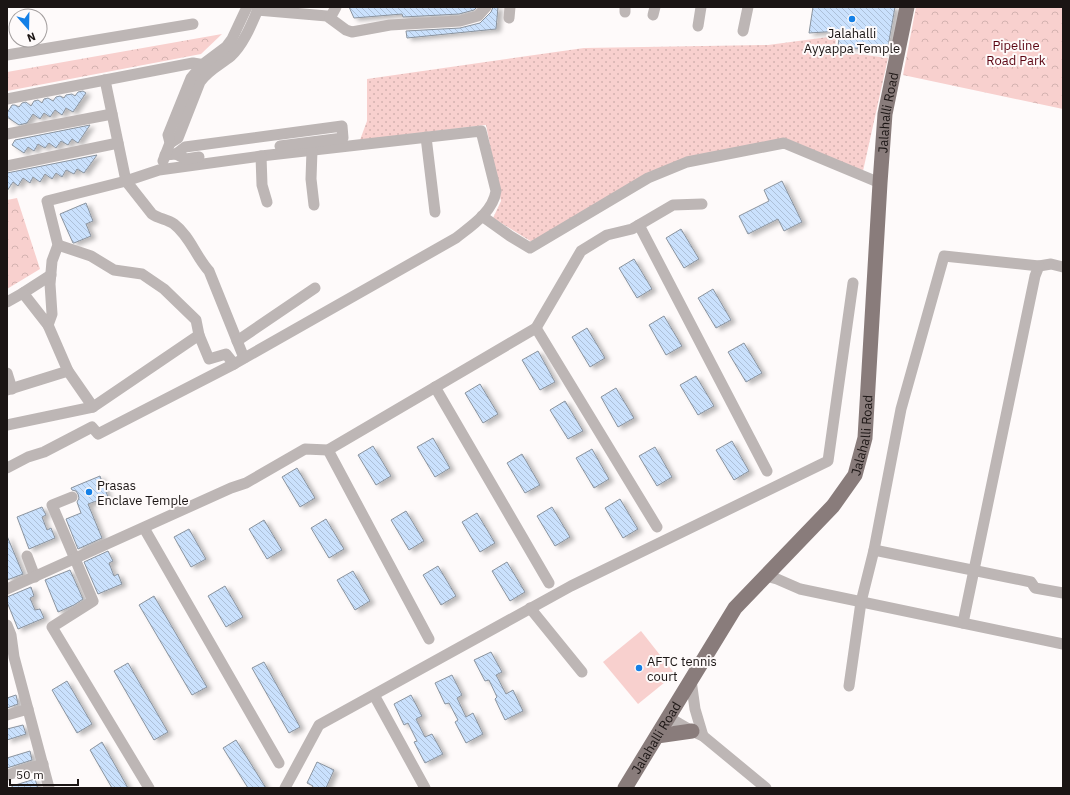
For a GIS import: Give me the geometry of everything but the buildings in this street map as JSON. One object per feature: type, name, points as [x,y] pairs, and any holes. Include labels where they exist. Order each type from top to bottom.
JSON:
[{"type":"main road","name":"Jalahalli Road","points":[[625,788],[735,608],[833,506],[854,475],[865,438],[885,114],[906,7]]},
{"type":"main road","points":[[657,736],[698,734]]},
{"type":"street","points":[[330,18],[336,7]]},
{"type":"street","points":[[170,154],[170,143],[178,138],[206,68],[230,56],[237,50],[254,8],[321,15],[330,18],[341,27],[352,32],[390,25],[460,21],[478,16],[486,7]]},
{"type":"street","points":[[509,18],[510,7]]},
{"type":"street","points":[[698,26],[701,7]]},
{"type":"street","points":[[742,31],[748,7]]},
{"type":"street","points":[[7,55],[193,24]]},
{"type":"street","points":[[7,98],[193,63],[206,68]]},
{"type":"street","points":[[105,80],[126,181],[152,214],[173,223],[187,238],[204,266],[209,271],[244,358]]},
{"type":"street","points":[[7,134],[112,114]]},
{"type":"street","points":[[159,170],[170,154],[185,147],[342,126],[343,138],[186,159],[170,154]]},
{"type":"street","points":[[48,325],[52,314],[52,261],[58,245],[47,201],[126,181],[159,170],[261,156],[481,131],[496,191],[495,200],[482,216],[456,238],[234,364],[98,434],[80,410]]},
{"type":"street","points":[[426,137],[435,212]]},
{"type":"street","points":[[7,166],[118,143]]},
{"type":"street","points":[[482,216],[530,248],[648,178],[687,162],[784,143],[880,183]]},
{"type":"street","points":[[312,150],[311,179],[314,204]]},
{"type":"street","points":[[261,156],[262,185],[267,202]]},
{"type":"street","points":[[7,589],[246,483],[305,449],[328,450],[536,328],[581,251],[607,235],[632,229],[673,205],[702,204]]},
{"type":"street","points":[[639,225],[767,471]]},
{"type":"street","points":[[58,245],[91,256],[114,270],[142,274],[164,289],[196,320],[199,335],[209,359],[226,354],[234,364]]},
{"type":"street","points":[[849,686],[861,602],[874,550],[901,409],[944,256],[1039,266],[1051,264],[1063,267]]},
{"type":"street","points":[[963,623],[1035,276],[1039,266]]},
{"type":"street","points":[[7,302],[51,275]]},
{"type":"street","points":[[285,788],[320,725],[571,586],[828,461],[853,283]]},
{"type":"street","points":[[238,341],[315,288]]},
{"type":"street","points":[[23,293],[48,325],[68,371],[92,407]]},
{"type":"street","points":[[536,328],[657,527]]},
{"type":"street","points":[[7,425],[92,407],[199,335]]},
{"type":"street","points":[[7,373],[9,390],[68,371]]},
{"type":"street","points":[[435,387],[550,583]]},
{"type":"street","points":[[7,468],[28,457],[44,452],[92,427]]},
{"type":"street","points":[[328,450],[429,639]]},
{"type":"street","points":[[72,497],[52,505],[93,601],[52,626],[149,788]]},
{"type":"street","points":[[144,528],[279,763]]},
{"type":"street","points":[[874,550],[1031,582],[1035,588],[1063,593]]},
{"type":"street","points":[[27,556],[35,577]]},
{"type":"street","points":[[766,576],[777,578],[800,588],[861,602],[1063,644]]},
{"type":"street","points":[[530,608],[582,672]]},
{"type":"street","points":[[7,625],[11,635],[10,656],[28,709],[49,788]]},
{"type":"street","points":[[691,680],[698,734]]},
{"type":"street","points":[[374,695],[425,788]]},
{"type":"street","points":[[7,715],[28,709]]},
{"type":"street","points":[[668,717],[698,734],[766,788]]},
{"type":"street","points":[[7,775],[43,764]]},
{"type":"green space","name":"Pipeline Road Park","points":[[916,7],[1063,7],[1063,109],[903,75]]},
{"type":"green space","points":[[222,34],[201,54],[7,91],[7,72]]},
{"type":"green space","points":[[836,36],[835,51],[888,58],[863,171],[787,139],[685,159],[532,242],[493,218],[501,201],[486,125],[360,140],[367,121],[367,79],[584,48],[768,45]]},
{"type":"green space","points":[[17,198],[40,269],[7,289],[7,200]]},
{"type":"green space","name":"AFTC tennis court","points":[[641,631],[675,674],[638,704],[603,662]]},
{"type":"place","name":"Jalahalli Ayyappa Temple","points":[[852,19]]},
{"type":"place","name":"Prasas Enclave Temple","points":[[89,492]]},
{"type":"place","name":"AFTC tennis court","points":[[639,668]]}]
